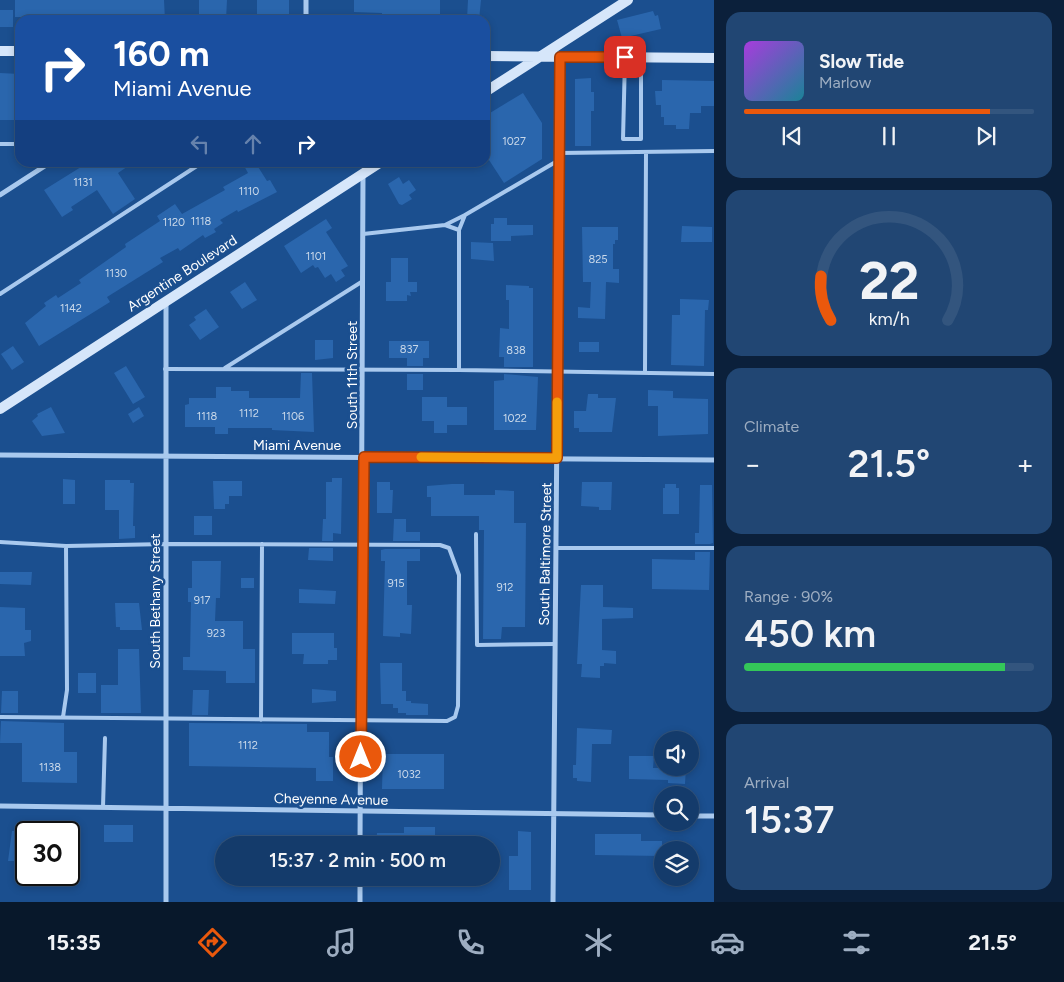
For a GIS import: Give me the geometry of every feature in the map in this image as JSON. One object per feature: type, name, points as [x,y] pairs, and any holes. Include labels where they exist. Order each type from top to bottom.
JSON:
[{"type":"street","points":[[306,0],[306,15]]},
{"type":"street","points":[[490,89],[628,0]]},
{"type":"street","points":[[0,51],[15,51]]},
{"type":"street","points":[[490,56],[714,58]]},
{"type":"street","name":"South Baltimore Street","points":[[553,902],[560,57]]},
{"type":"street","points":[[0,195],[44,167]]},
{"type":"street","name":"Argentine Boulevard","points":[[0,409],[374,167]]},
{"type":"street","name":"South 11th Street","points":[[360,836],[364,457],[363,174]]},
{"type":"street","name":"South Bethany Street","points":[[166,300],[166,902]]},
{"type":"street","name":"Miami Avenue","points":[[0,455],[714,460]]},
{"type":"street","name":"Cheyenne Avenue","points":[[0,806],[654,815]]},
{"type":"street","points":[[699,816],[714,816]]},
{"type":"street","points":[[360,886],[360,902]]},
{"type":"lane","points":[[625,57],[623,139],[642,139],[641,58]]},
{"type":"lane","points":[[0,144],[15,144]]},
{"type":"lane","points":[[560,153],[714,151]]},
{"type":"lane","points":[[644,373],[646,152]]},
{"type":"lane","points":[[364,234],[446,225],[560,160]]},
{"type":"lane","points":[[0,294],[195,167]]},
{"type":"lane","points":[[460,370],[459,230],[465,215]]},
{"type":"lane","points":[[446,225],[459,230]]},
{"type":"lane","points":[[225,368],[363,281]]},
{"type":"lane","points":[[165,369],[363,369],[714,374]]},
{"type":"lane","points":[[476,534],[477,645],[555,644]]},
{"type":"lane","points":[[0,542],[66,546],[166,544],[440,545],[449,548],[459,575],[458,706],[455,717],[447,721],[0,717]]},
{"type":"lane","points":[[261,720],[262,544]]},
{"type":"lane","points":[[64,717],[67,690],[66,546]]},
{"type":"lane","points":[[556,548],[714,548]]},
{"type":"lane","points":[[103,806],[105,738]]},
{"type":"building","points":[[15,0],[164,0],[165,15],[15,15]]},
{"type":"building","points":[[199,0],[227,0],[226,15],[199,15]]},
{"type":"building","points":[[257,0],[289,0],[289,15],[257,15]]},
{"type":"building","points":[[354,0],[440,0],[440,15],[382,15],[382,13],[354,12]]},
{"type":"building","points":[[468,0],[481,0],[480,15],[467,15]]},
{"type":"building","points":[[0,10],[13,10],[13,27],[0,27]]},
{"type":"building","points":[[653,11],[655,16],[658,15],[661,29],[622,38],[617,20]]},
{"type":"building","points":[[0,73],[15,74],[15,120],[0,120]]},
{"type":"building","points":[[591,78],[591,92],[594,92],[594,111],[591,111],[591,146],[575,146],[575,79]]},
{"type":"building","points":[[662,80],[714,81],[714,106],[701,106],[701,113],[690,113],[689,129],[676,129],[676,125],[664,125],[664,117],[661,117],[661,105],[656,105],[655,91],[662,91]]},
{"type":"building","points":[[523,93],[542,123],[542,159],[504,183],[490,162],[490,113]]},
{"type":"building","points":[[81,167],[127,167],[118,173],[135,199],[113,214],[97,190],[71,207],[73,210],[62,217],[44,190]]},
{"type":"building","points":[[245,167],[258,167],[267,181],[270,180],[277,192],[220,220],[223,223],[214,229],[216,232],[205,238],[203,235],[180,251],[178,248],[160,258],[163,262],[107,297],[110,302],[39,346],[25,323],[46,306],[44,303],[56,295],[58,298],[81,283],[79,280],[126,247],[125,244],[160,221],[157,216],[175,204],[182,214],[225,190],[223,187],[248,173]]},
{"type":"building","points":[[399,177],[403,184],[409,180],[416,190],[409,195],[412,199],[402,205],[399,204],[388,184]]},
{"type":"building","points":[[494,218],[507,218],[507,225],[533,225],[533,235],[511,236],[511,241],[491,241],[491,224],[494,224]]},
{"type":"building","points":[[326,219],[332,228],[326,232],[348,266],[341,270],[345,276],[336,282],[331,274],[325,278],[318,267],[315,268],[313,265],[301,273],[284,246]]},
{"type":"building","points":[[682,226],[712,227],[712,242],[681,242]]},
{"type":"building","points":[[582,227],[618,227],[618,240],[615,240],[615,244],[613,244],[613,269],[619,269],[619,283],[606,282],[605,319],[578,318],[578,307],[590,308],[591,282],[583,282]]},
{"type":"building","points":[[471,242],[493,243],[494,261],[471,259]]},
{"type":"building","points":[[391,258],[408,258],[408,282],[417,282],[417,292],[410,292],[411,296],[407,295],[407,301],[386,301],[386,282],[391,282]]},
{"type":"building","points":[[245,282],[257,300],[242,309],[230,292]]},
{"type":"building","points":[[506,285],[529,286],[529,288],[533,288],[533,367],[504,367],[504,357],[499,357],[500,328],[509,329],[509,300],[506,300]]},
{"type":"building","points":[[680,299],[709,300],[708,310],[705,310],[704,366],[671,365],[672,315],[680,315]]},
{"type":"building","points":[[206,309],[219,327],[200,340],[189,325],[196,320],[194,317]]},
{"type":"building","points":[[315,340],[333,340],[333,358],[315,360]]},
{"type":"building","points":[[389,341],[429,341],[429,358],[423,358],[423,366],[407,366],[407,358],[389,358]]},
{"type":"building","points":[[579,342],[599,342],[599,352],[579,352]]},
{"type":"building","points":[[13,346],[24,362],[12,370],[1,354]]},
{"type":"building","points":[[126,366],[145,397],[133,404],[114,373]]},
{"type":"building","points":[[301,373],[312,373],[314,432],[272,430],[272,428],[228,428],[228,434],[215,434],[215,427],[185,427],[185,405],[189,404],[189,398],[216,398],[216,387],[231,387],[231,391],[249,391],[249,398],[300,398]]},
{"type":"building","points":[[407,374],[423,374],[423,390],[407,390]]},
{"type":"building","points":[[504,374],[538,377],[536,430],[494,430],[494,381],[504,380]]},
{"type":"building","points":[[648,390],[673,391],[673,398],[708,399],[708,434],[658,436],[658,406],[648,406]]},
{"type":"building","points":[[588,394],[598,394],[598,398],[616,398],[612,432],[579,432],[579,428],[574,428],[574,411],[586,411]]},
{"type":"building","points":[[422,397],[447,397],[447,407],[467,407],[467,425],[447,425],[447,433],[434,433],[434,421],[422,421]]},
{"type":"building","points":[[51,407],[65,433],[42,436],[32,421],[38,416],[37,414]]},
{"type":"building","points":[[139,407],[144,416],[133,423],[128,414]]},
{"type":"building","points":[[332,478],[342,478],[341,534],[333,533],[333,541],[322,541],[323,519],[326,519],[326,482],[332,482]]},
{"type":"building","points":[[63,479],[75,480],[75,504],[63,504]]},
{"type":"building","points":[[105,480],[130,480],[130,483],[134,483],[133,526],[135,526],[135,538],[119,539],[119,510],[105,510]]},
{"type":"building","points":[[213,481],[242,481],[242,496],[229,496],[229,504],[225,504],[225,509],[214,509]]},
{"type":"building","points":[[377,482],[390,482],[390,490],[393,490],[392,513],[377,513]]},
{"type":"building","points":[[582,482],[612,482],[611,510],[599,510],[599,507],[581,506]]},
{"type":"building","points":[[464,484],[464,495],[495,495],[495,490],[514,491],[514,523],[526,523],[525,627],[502,627],[501,639],[483,639],[484,530],[479,530],[479,516],[431,516],[431,497],[427,497],[427,486]]},
{"type":"building","points":[[665,484],[676,484],[676,488],[679,488],[679,514],[663,514],[663,488],[665,488]]},
{"type":"building","points":[[700,485],[712,485],[713,543],[710,544],[695,544],[695,533],[699,533]]},
{"type":"building","points":[[194,516],[212,516],[212,535],[194,535]]},
{"type":"building","points":[[394,519],[406,519],[406,532],[420,532],[420,541],[393,541]]},
{"type":"building","points":[[309,548],[333,548],[333,561],[308,560]]},
{"type":"building","points":[[420,549],[420,561],[407,561],[407,605],[412,605],[411,634],[400,633],[400,637],[383,636],[385,561],[381,561],[381,550]]},
{"type":"building","points":[[695,552],[710,552],[709,590],[652,589],[652,559],[695,560]]},
{"type":"building","points":[[192,561],[221,561],[220,598],[216,598],[215,621],[243,621],[243,649],[255,649],[255,683],[226,683],[226,671],[183,670],[183,657],[190,657],[191,602],[188,602],[188,588],[192,588]]},
{"type":"building","points":[[0,572],[32,572],[31,585],[0,584]]},
{"type":"building","points":[[241,578],[254,578],[254,588],[241,588]]},
{"type":"building","points":[[581,585],[603,585],[603,607],[633,608],[633,618],[602,619],[602,650],[616,651],[616,664],[604,663],[604,666],[600,666],[600,678],[581,677],[582,664],[577,664]]},
{"type":"building","points":[[299,589],[336,591],[335,604],[299,603]]},
{"type":"building","points":[[115,603],[139,603],[142,630],[120,630],[120,627],[116,627]]},
{"type":"building","points":[[0,607],[25,608],[25,630],[31,630],[31,641],[24,643],[25,656],[0,656]]},
{"type":"building","points":[[292,633],[334,633],[334,648],[337,648],[337,660],[328,660],[328,664],[303,664],[304,654],[292,654]]},
{"type":"building","points":[[118,649],[139,649],[141,713],[101,713],[101,685],[118,685]]},
{"type":"building","points":[[380,663],[402,663],[402,691],[406,691],[406,701],[428,704],[428,715],[406,715],[406,713],[398,713],[398,708],[393,708],[393,704],[381,704]]},
{"type":"building","points":[[78,673],[96,673],[96,693],[78,693]]},
{"type":"building","points":[[312,689],[336,691],[336,701],[312,703]]},
{"type":"building","points":[[193,690],[209,690],[208,715],[192,715]]},
{"type":"building","points":[[2,691],[18,691],[18,713],[1,713]]},
{"type":"building","points":[[1,721],[64,723],[64,752],[77,752],[77,783],[22,782],[22,743],[0,743]]},
{"type":"building","points":[[189,723],[307,724],[307,732],[329,732],[329,757],[333,757],[333,781],[316,781],[316,768],[189,766]]},
{"type":"building","points":[[577,728],[612,730],[611,744],[592,744],[591,782],[577,781],[577,778],[573,778],[573,765],[576,765]]},
{"type":"building","points":[[383,754],[444,754],[444,789],[382,789]]},
{"type":"building","points":[[629,756],[654,756],[654,776],[686,776],[685,784],[668,783],[668,780],[629,779]]},
{"type":"building","points":[[104,825],[133,825],[133,842],[104,842]]},
{"type":"building","points":[[404,827],[435,827],[435,836],[377,836],[377,833],[404,833]]},
{"type":"building","points":[[12,831],[15,831],[15,861],[8,861]]},
{"type":"building","points":[[518,831],[531,832],[531,890],[509,890],[509,856],[518,856]]},
{"type":"building","points":[[595,834],[641,834],[641,841],[654,841],[654,856],[595,855]]},
{"type":"slow traffic","points":[[421,457],[557,458],[557,402]]},
{"type":"route","points":[[361,757],[364,457],[557,458],[560,57],[625,57]]}]
